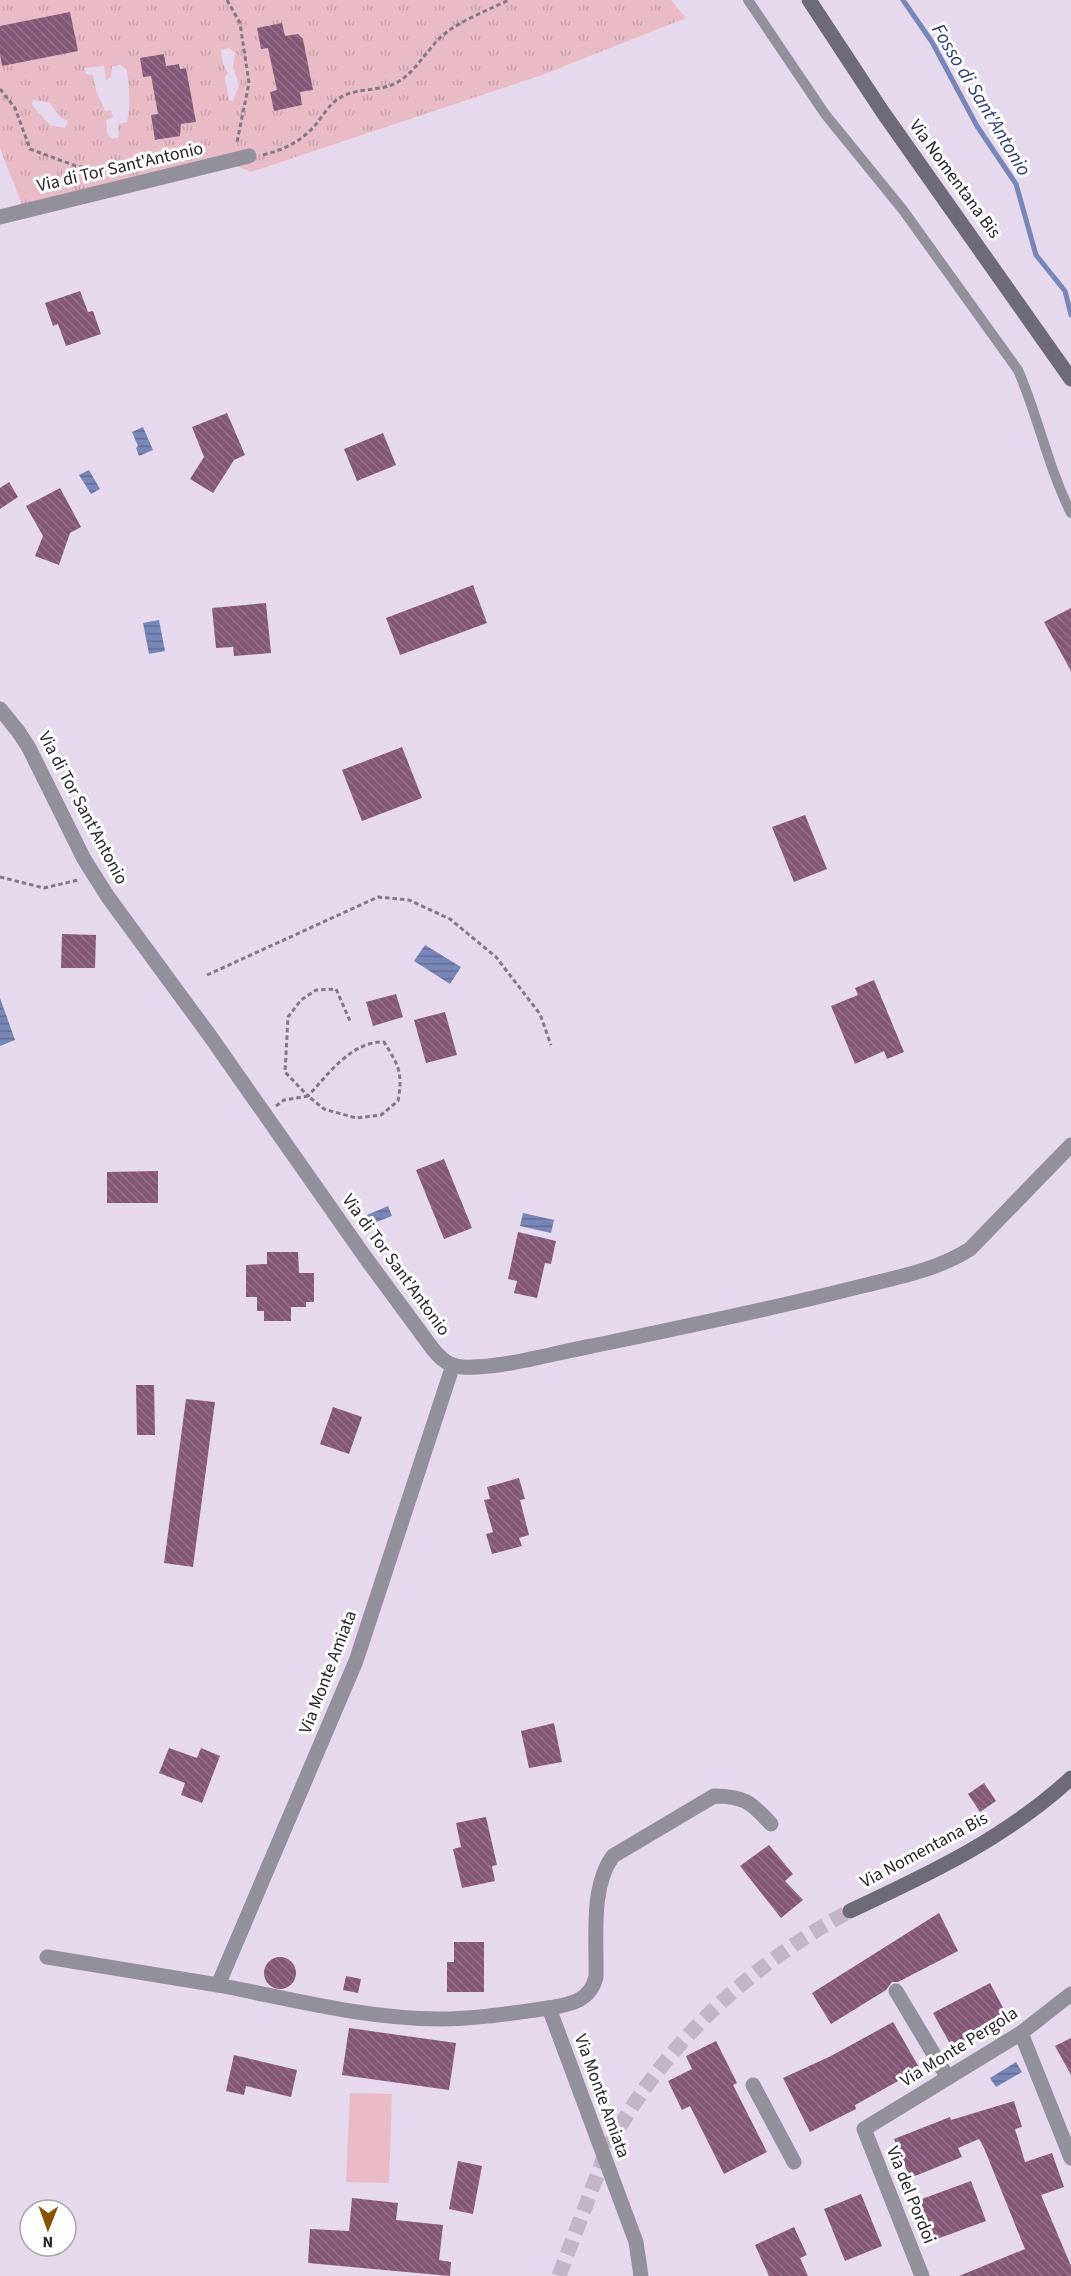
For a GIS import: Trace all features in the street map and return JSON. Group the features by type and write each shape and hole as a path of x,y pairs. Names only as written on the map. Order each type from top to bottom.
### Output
{"main road":[{"name":"Via Nomentana Bis","path":"809,0 882,111 1071,379"},
{"name":"Via Nomentana Bis","path":"850,1911 973,1850 1044,1802 1071,1778"}],"street":[{"name":"Via di Tor Sant'Antonio","path":"0,217 255,156"},
{"name":"Via di Tor Sant'Antonio","path":"0,709 29,748 69,831 95,878 432,1348 441,1358 453,1365"},
{"path":"453,1365 488,1366 659,1332 835,1293 929,1268 970,1249 1071,1145"},
{"name":"Via Monte Amiata","path":"218,1985 356,1661 453,1365"},
{"path":"47,1957 218,1985 348,2010 418,2018 466,2018 549,2008 577,2002 586,1997 592,1988 596,1977 599,1886 603,1871 613,1856 714,1796 731,1796 752,1804 771,1824"},
{"path":"896,1991 948,2078"},
{"name":"Via Monte Pergola","path":"864,2129 1022,2033 1071,1994"},
{"name":"Via Monte Amiata","path":"549,2008 636,2242 641,2276"},
{"path":"1022,2033 1071,2158"},
{"path":"753,2085 794,2162"},
{"name":"Via del Pordoi","path":"864,2129 922,2276"}],"lane":[{"path":"748,0 825,114 903,210 1018,370 1030,398 1062,495 1071,513"}],"path":[{"path":"227,0 240,23 249,83 241,131 234,149"},
{"path":"255,156 281,151 298,142 338,99 353,92 394,84 416,66 442,36 463,22 509,0"},
{"path":"0,89 15,108 30,149 76,166 118,172"},
{"path":"0,877 44,888 80,879"},
{"path":"207,975 378,897 410,900 450,919 496,957 540,1014 551,1045"},
{"path":"265,1114 284,1100 308,1096 338,1063 355,1051 379,1042 384,1042 394,1058 402,1079 398,1101 381,1115 356,1118 324,1109 308,1096 285,1071 288,1017 301,1000 316,990 336,988 350,1021"}],"green space":[{"path":"0,0 671,0 686,18 542,75 251,172 228,162 22,205 0,148","holes":["229,48 235,53 233,67 239,85 233,101 229,100 225,77 228,73 223,64 221,50","164,54 166,66 179,64 180,69 186,68 196,122 181,124 180,136 156,140 151,116 158,114 151,76","120,65 127,70 129,90 127,122 118,124 119,137 112,139 107,133 106,120 113,117 111,110 105,111 96,90 93,75 86,74 85,68 104,66 106,81 111,77 112,66","33,100 50,103 61,118 68,121 65,128 50,125 32,105","151,160 151,168 134,169 133,161"]},
{"path":"350,2093 392,2094 389,2183 346,2182"}],"water":[{"path":"143,427 153,450 139,456 136,448 138,446 132,432"},
{"path":"89,470 100,489 91,494 79,475"},
{"path":"159,620 165,651 149,654 143,623"},
{"path":"425,945 461,967 450,984 414,961"},
{"path":"0,998 15,1040 0,1046"},
{"path":"388,1206 392,1216 371,1224 367,1215"},
{"path":"523,1213 554,1220 551,1233 520,1226"},
{"path":"1016,2062 1022,2072 996,2087 990,2078"}],"building":[{"path":"70,12 78,51 2,66 0,26"},
{"path":"282,23 285,36 298,34 303,39 313,90 300,92 302,105 274,111 270,92 277,90 268,48 261,49 257,28"},
{"path":"164,54 166,66 179,64 180,69 186,68 196,122 181,124 180,136 155,140 151,115 158,114 151,76 143,77 140,58"},
{"path":"80,291 88,312 93,311 101,334 66,346 58,324 53,326 45,303"},
{"path":"227,413 245,455 234,460 213,493 190,479 204,457 192,427"},
{"path":"383,433 396,465 357,481 344,449"},
{"path":"9,482 18,497 0,509 0,488"},
{"path":"60,488 81,527 70,533 59,565 35,556 43,536 26,506"},
{"path":"473,585 487,623 400,655 386,618"},
{"path":"266,603 271,653 234,656 233,647 216,648 212,608"},
{"path":"1071,608 1071,671 1044,622"},
{"path":"402,747 422,798 362,821 342,770"},
{"path":"805,815 827,869 794,882 772,827"},
{"path":"62,934 96,935 95,968 61,968"},
{"path":"874,980 904,1052 887,1059 884,1051 855,1064 831,1006 858,995 855,988"},
{"path":"396,994 403,1017 373,1026 366,1002"},
{"path":"445,1012 457,1055 426,1063 414,1020"},
{"path":"444,1159 472,1228 444,1239 416,1170"},
{"path":"158,1171 158,1203 107,1203 107,1172"},
{"path":"518,1232 556,1241 551,1264 545,1263 537,1298 514,1293 517,1281 508,1279"},
{"path":"267,1252 298,1252 299,1273 314,1273 314,1302 306,1302 306,1307 291,1307 291,1321 264,1321 264,1311 257,1311 257,1297 246,1297 246,1265 267,1264"},
{"path":"136,1385 154,1385 155,1435 137,1435"},
{"path":"186,1399 215,1402 193,1567 164,1563"},
{"path":"333,1407 362,1417 349,1454 320,1444"},
{"path":"519,1478 525,1499 520,1500 529,1535 519,1538 522,1546 492,1554 486,1534 493,1532 484,1500 490,1499 487,1487"},
{"path":"554,1723 562,1762 529,1768 521,1731"},
{"path":"169,1748 197,1758 201,1748 220,1756 202,1803 181,1795 185,1783 159,1773"},
{"path":"984,1783 996,1801 980,1812 968,1794"},
{"path":"486,1817 497,1865 492,1866 495,1881 462,1888 453,1849 461,1847 456,1823"},
{"path":"769,1845 793,1874 785,1881 803,1900 781,1918 740,1866"},
{"path":"939,1913 958,1951 898,1982 892,1982 886,1990 831,2024 812,1993"},
{"path":"454,1942 484,1942 484,1992 447,1992 447,1962 454,1962"},
{"path":"280,1957 291,1962 296,1973 291,1984 280,1989 269,1984 264,1973 269,1962"},
{"path":"346,1976 361,1979 358,1993 343,1990"},
{"path":"990,1983 1010,2021 954,2051 933,2013"},
{"path":"893,2022 920,2069 855,2105 856,2109 810,2132 783,2078 831,2056"},
{"path":"349,2028 456,2043 449,2090 342,2075"},
{"path":"1071,2038 1071,2075 1055,2046"},
{"path":"716,2041 737,2083 733,2085 767,2152 724,2174 690,2106 682,2110 668,2081 692,2069 686,2056"},
{"path":"234,2055 297,2070 291,2097 246,2086 244,2095 226,2091"},
{"path":"1014,2101 1022,2127 1015,2129 1025,2162 1052,2153 1064,2187 1041,2195 1071,2266 1071,2276 959,2276 1025,2249 984,2148 979,2139 958,2148 962,2157 910,2178 894,2139 950,2117 951,2120"},
{"path":"458,2161 482,2166 473,2214 449,2209"},
{"path":"971,2181 986,2221 934,2240 919,2200"},
{"path":"861,2194 882,2246 845,2261 824,2209"},
{"path":"352,2198 398,2203 396,2220 443,2225 439,2260 451,2262 450,2276 308,2263 310,2229 349,2231"},
{"path":"794,2227 807,2255 800,2258 808,2276 769,2276 755,2245"}],"waterway":[{"name":"Fosso di Sant'Antonio","path":"903,0 932,42 977,126 1016,184 1036,255 1065,291 1071,315"}],"tunnel":[{"path":"559,2276 608,2149 632,2107 656,2073 713,2010 745,1982 813,1932 850,1911"}]}
